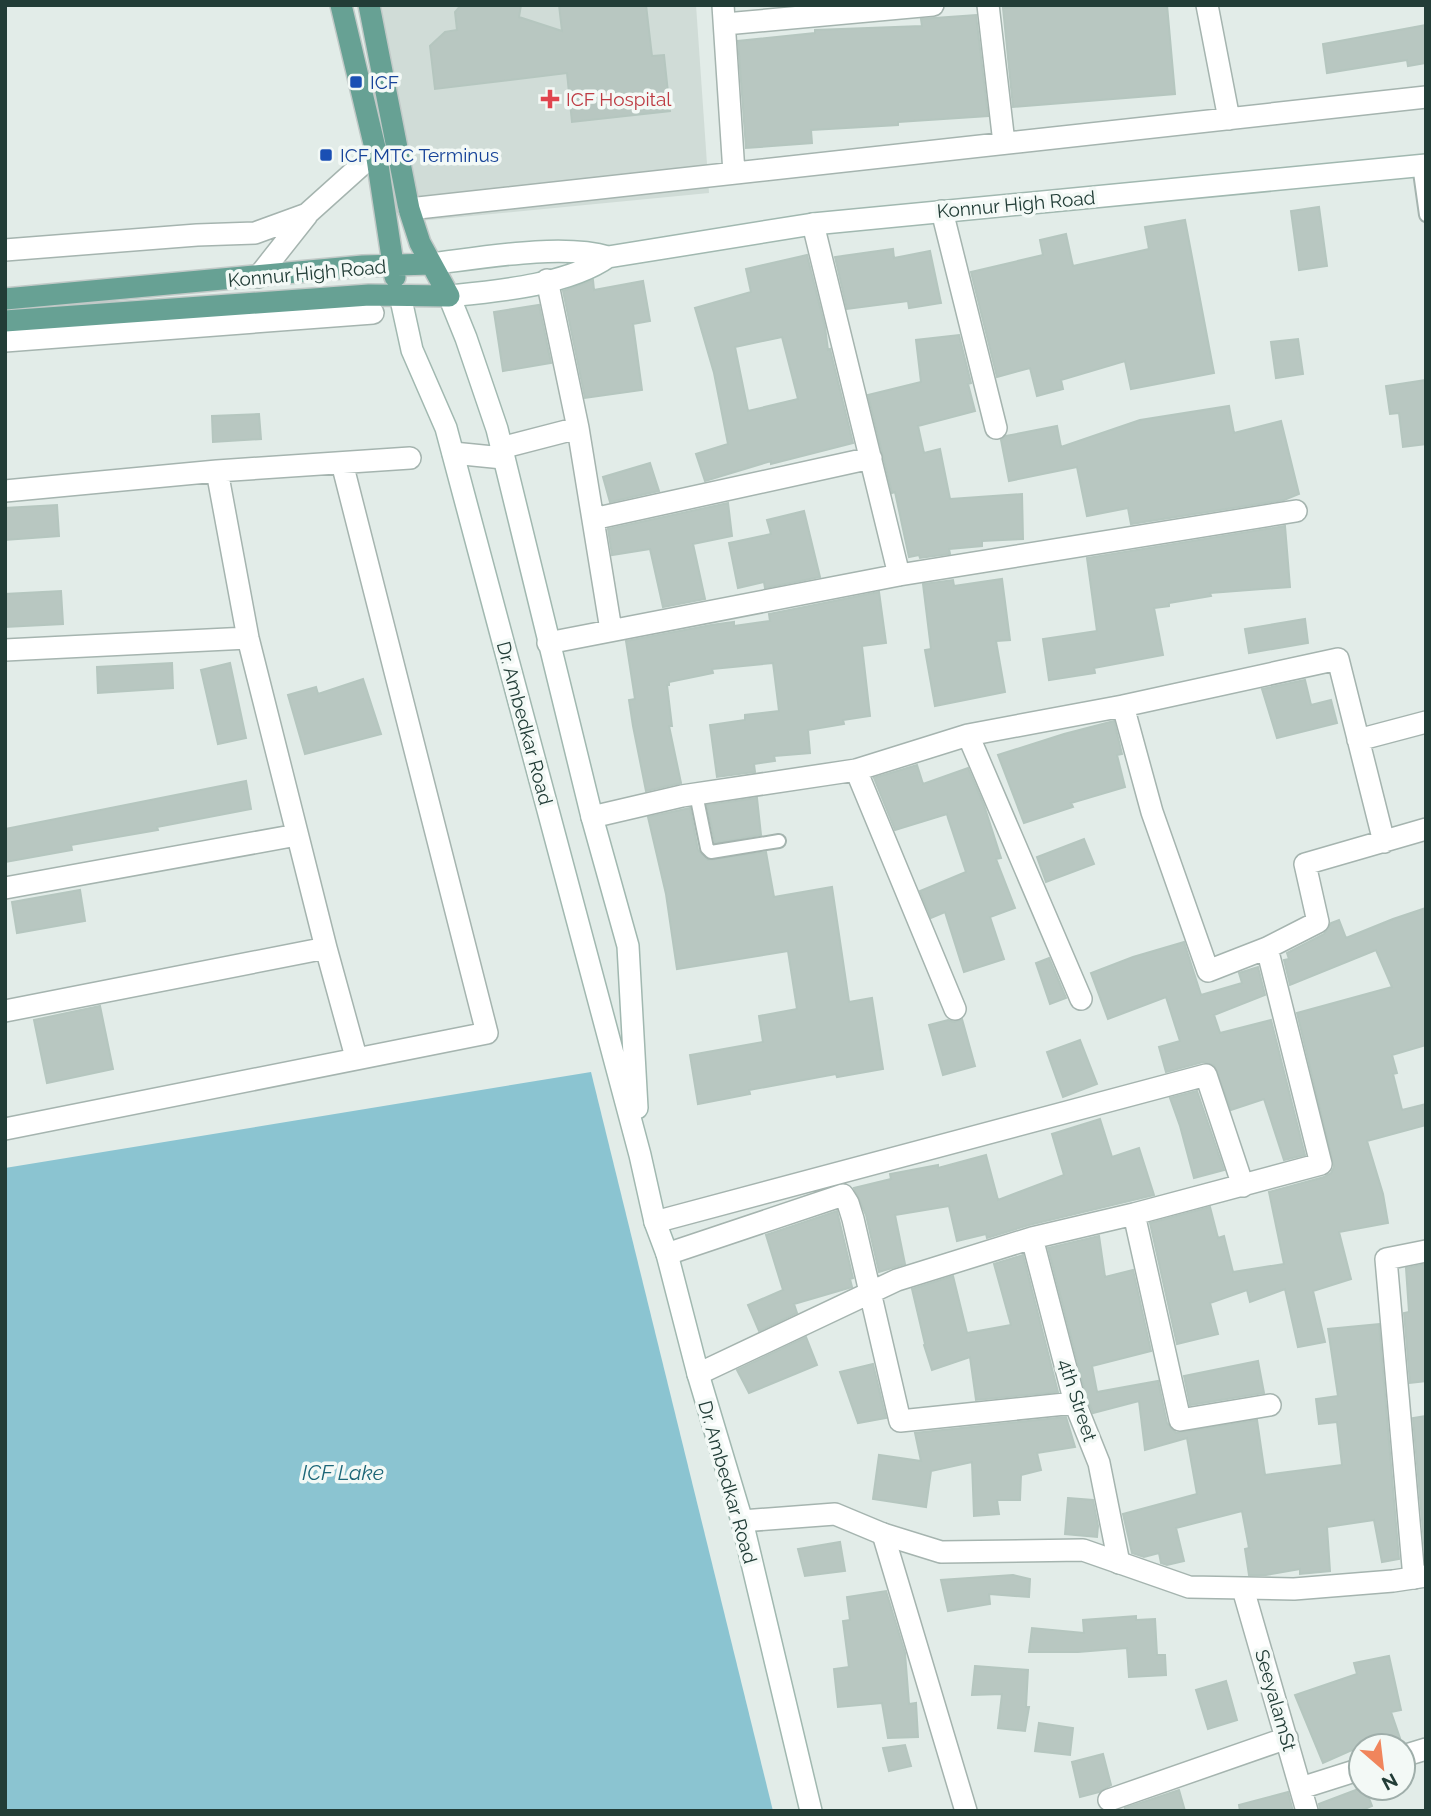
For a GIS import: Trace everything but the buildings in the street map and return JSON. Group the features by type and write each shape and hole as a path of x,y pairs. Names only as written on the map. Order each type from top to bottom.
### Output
{"main road":[{"path":"341,5 376,152 391,265 400,295"},
{"path":"5,321 369,295 449,296 420,243 409,209 369,5"},
{"name":"Konnur High Road","path":"5,299 391,265 432,264"}],"street":[{"path":"734,173 724,14 933,5"},
{"path":"988,5 1004,144"},
{"path":"1207,5 1229,119"},
{"path":"409,209 1426,97"},
{"path":"258,277 307,214 376,152"},
{"name":"Konnur High Road","path":"449,296 507,290 591,269 608,257 813,224 1422,165"},
{"path":"942,211 996,428"},
{"path":"5,250 255,233 307,214"},
{"path":"813,224 899,575"},
{"name":"Konnur High Road","path":"432,264 506,255 589,251 608,257"},
{"path":"547,280 578,428 611,630"},
{"name":"Dr. Ambedkar Road","path":"400,295 412,350 446,428 453,453 640,1155 655,1222 667,1254 698,1374 742,1521 811,1811"},
{"name":"Dr. Ambedkar Road","path":"449,296 497,429 592,817 628,946 640,1155"},
{"path":"5,341 373,313"},
{"path":"453,453 502,453 578,428"},
{"path":"5,491 217,471 410,458"},
{"path":"593,519 871,458"},
{"path":"5,1129 487,1033 342,463"},
{"path":"217,471 248,638 356,1058"},
{"path":"548,643 899,575 1296,511"},
{"path":"5,650 248,638"},
{"path":"592,817 696,794 856,770 968,735 1123,706 1338,659 1384,842"},
{"path":"1123,706 1152,812 1208,971 1267,948 1318,922 1305,864 1426,830"},
{"path":"1358,740 1426,722"},
{"path":"968,735 1081,999"},
{"path":"856,770 955,1009"},
{"path":"5,888 297,835"},
{"path":"5,1011 326,948"},
{"path":"698,1374 897,1280 1032,1238 1321,1164 1267,948"},
{"path":"655,1222 1206,1075 1243,1186"},
{"path":"667,1254 843,1195 848,1203 871,1294 900,1421 1075,1403"},
{"path":"1134,1214 1180,1420 1270,1405"},
{"name":"4th Street","path":"1032,1238 1075,1403 1099,1463 1119,1563"},
{"path":"742,1521 835,1514 883,1534 942,1552 1083,1550 1189,1587 1294,1588 1420,1577 1386,1259 1426,1251"},
{"path":"883,1534 966,1811"},
{"name":"SeeyalamSt","path":"1243,1589 1307,1811"},
{"path":"1110,1800 1287,1738"},
{"path":"1301,1788 1347,1773"}],"lane":[{"path":"1422,165 1426,215"},
{"path":"696,794 706,848 711,852 779,841"}],"shaded area":[{"name":"ICF Hospital","path":"380,5 696,5 709,193 419,221"}],"water":[{"name":"ICF Lake","path":"591,1072 773,1811 5,1811 5,1168"}],"place":[{"name":"ICF","path":"356,82"},
{"name":"ICF Hospital","path":"550,99"},
{"name":"ICF MTC Terminus","path":"326,155"}]}
